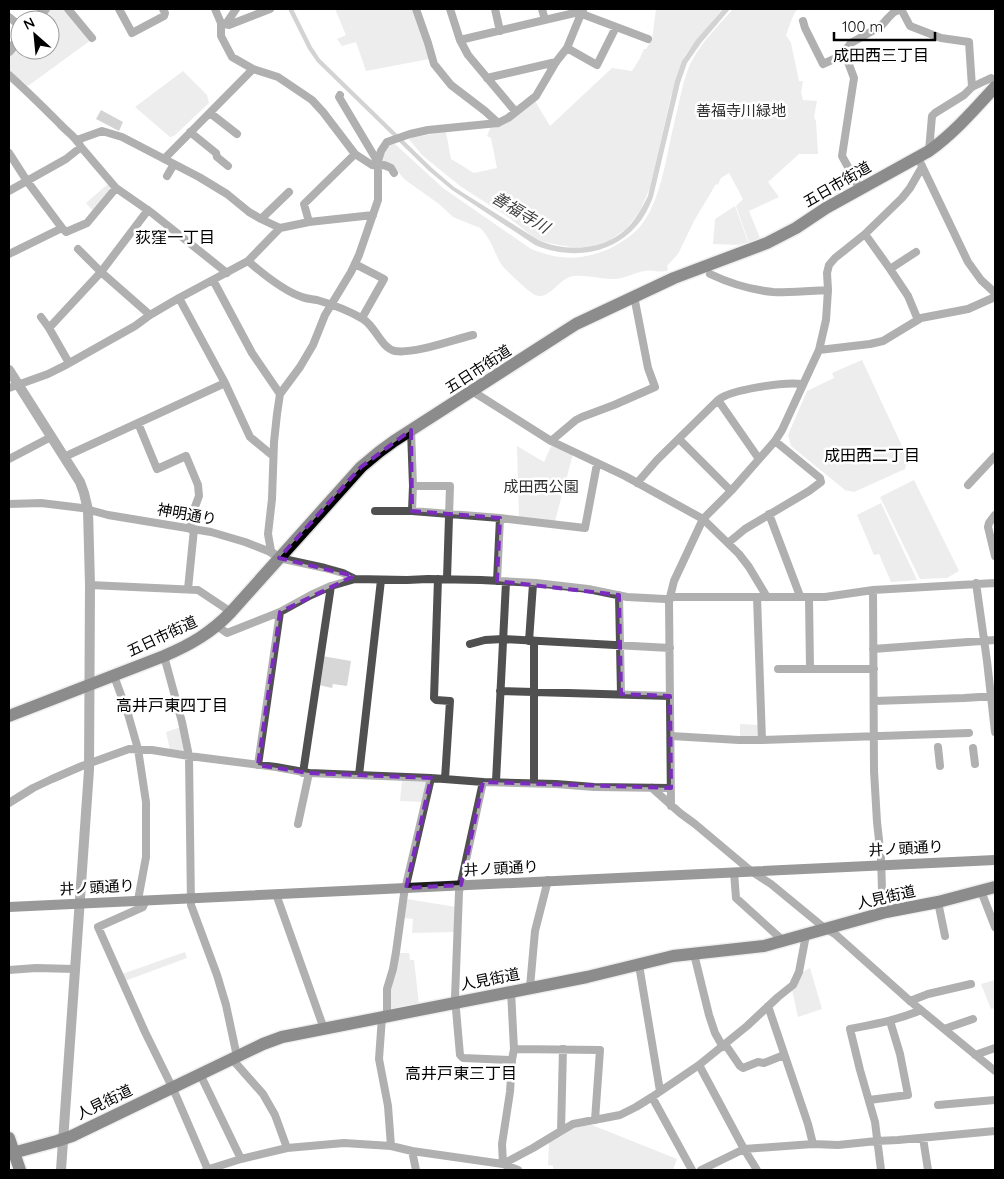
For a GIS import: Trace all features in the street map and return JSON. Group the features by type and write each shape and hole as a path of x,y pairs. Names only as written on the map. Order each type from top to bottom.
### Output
{"main road":[{"name":"五日市街道","path":"9,716 164,656 198,640 217,626 231,612 361,467 379,452 576,324 674,278 767,243 796,228 860,189 920,162 929,151 964,121 995,87"},
{"name":"井ノ頭通り","path":"9,906 995,860"},
{"name":"人見街道","path":"11,1153 72,1136 274,1040 587,976 673,956 764,946 886,912 938,902 995,887"},
{"path":"9,1138 11,1153 20,1170"}],"street":[{"path":"68,9 92,38"},
{"path":"119,9 132,32 164,16 163,9"},
{"path":"214,9 224,25"},
{"path":"236,9 224,25 221,36 232,57 253,70 278,77 312,100 324,112 355,154 372,165 384,165 394,173"},
{"path":"224,25 229,25 270,9"},
{"path":"416,9 434,64 451,86 498,123"},
{"path":"450,9 460,40 468,55 516,111"},
{"path":"495,9 500,31"},
{"path":"542,9 545,20"},
{"path":"803,21 823,64 844,54 854,41 881,26 894,12 901,9 910,26 941,38 969,42 972,87"},
{"path":"460,40 582,11 648,39"},
{"path":"279,558 271,551 268,534 272,499 273,456 280,394 300,367 313,345 325,315 359,255 378,200 381,151 387,142 428,130 498,123 508,118 536,96 556,62 567,48 582,11"},
{"path":"567,48 597,65 616,26"},
{"path":"844,54 854,78 842,156 860,189"},
{"path":"487,78 556,62"},
{"path":"164,159 253,70"},
{"path":"9,75 27,90 79,143 116,188 148,210 227,273"},
{"path":"929,151 932,116 964,95 972,87 991,78 995,82"},
{"path":"340,95 339,97 379,164"},
{"path":"210,113 236,134"},
{"path":"9,191 66,159 79,143 102,130 122,137 174,164 227,194 249,212 280,228"},
{"path":"190,132 216,153 217,157 228,166"},
{"path":"9,153 27,181 66,232 87,223 116,188"},
{"path":"309,222 304,204 355,154"},
{"path":"672,806 669,598 674,581 703,519 775,442 782,430 819,350 826,320 827,273 829,265 865,234 902,198 910,188 920,162"},
{"path":"920,162 968,262 981,280 995,293"},
{"path":"166,176 174,164"},
{"path":"261,219 289,192"},
{"path":"49,328 101,272 148,210"},
{"path":"13,386 48,374 69,363 136,326 178,298 248,261 280,228 309,222 373,215"},
{"path":"9,254 62,228"},
{"path":"865,234 908,296 918,320"},
{"path":"78,249 150,315"},
{"path":"890,269 916,252"},
{"path":"248,261 264,276 301,297 331,304 362,318 372,326 384,344 392,351 416,350 473,335"},
{"path":"354,264 384,278 362,318"},
{"path":"710,274 724,280 771,292 828,290"},
{"path":"213,280 252,353 280,394"},
{"path":"551,441 582,417 655,387 648,368 634,296"},
{"path":"819,350 884,341 921,318 968,309 995,297"},
{"path":"178,298 225,383 250,437 273,456"},
{"path":"40,317 49,328 69,363"},
{"path":"9,370 13,386 51,437 80,482 88,510 90,585 89,763 61,1170"},
{"path":"64,456 225,383"},
{"path":"637,483 657,460 724,396 760,387 792,383 802,384"},
{"path":"472,391 551,441 617,472 703,519 739,554 767,597"},
{"path":"718,400 759,459"},
{"path":"138,423 157,469 186,456 198,485 199,496 193,512 188,589"},
{"path":"411,430 412,511"},
{"path":"9,459 51,437"},
{"path":"679,439 731,491"},
{"path":"728,543 745,529 821,482 820,478 775,442"},
{"path":"968,485 995,456"},
{"path":"375,512 412,511 500,518 585,528 597,464"},
{"path":"413,486 450,486 447,579"},
{"name":"神明通り","path":"9,504 41,503 224,535 268,551 279,558 325,568 343,573 355,579"},
{"path":"769,514 800,596"},
{"path":"995,515 989,522 988,527 995,556"},
{"path":"496,782 503,639 500,518"},
{"path":"217,626 226,634 280,612 330,586 355,579 502,581 588,589 619,595 669,598 833,596 873,590 995,582"},
{"path":"438,579 434,698 436,700 450,700 446,779"},
{"path":"359,775 381,580"},
{"path":"976,583 993,696 995,732"},
{"path":"533,584 531,641 534,783"},
{"path":"90,585 198,590 231,612"},
{"path":"298,824 330,586"},
{"path":"873,590 874,771 882,890 886,912"},
{"path":"619,595 621,694"},
{"path":"757,597 762,740"},
{"path":"809,597 810,668"},
{"path":"258,765 280,612"},
{"path":"470,644 485,640 503,639 670,648"},
{"path":"873,649 995,640"},
{"path":"164,656 189,756 191,905 220,984 236,1052 235,1057 263,1094 275,1115 287,1148"},
{"path":"778,668 874,669"},
{"path":"114,676 138,749 146,802 146,857 143,907 98,927 172,1087 207,1170 241,1159 287,1148 344,1143 391,1146 412,1151 503,1164 518,1170"},
{"path":"500,691 670,696"},
{"path":"874,701 993,696"},
{"path":"671,736 762,740 969,733"},
{"path":"938,746 940,766"},
{"path":"973,748 975,764"},
{"path":"9,803 33,788 89,763 129,749 284,768 306,773 594,787 671,788"},
{"path":"391,1146 388,1106 379,1059 387,989 393,969 406,888 431,778"},
{"path":"482,782 460,892 455,1002 460,1055 463,1058 512,1060"},
{"path":"652,788 751,871 771,884 835,934 910,1001 995,1071"},
{"path":"734,872 736,898 779,937"},
{"path":"530,987 535,931 548,880"},
{"path":"981,891 995,927"},
{"path":"276,894 324,1029"},
{"path":"938,902 945,936"},
{"path":"503,1164 573,1124 620,1115 636,1107 699,1065 793,985 799,972 806,935"},
{"path":"694,954 715,1033 740,1066 744,1068 784,1055"},
{"path":"639,964 660,1092"},
{"path":"9,970 36,968 75,969"},
{"path":"910,1001 928,994 971,984"},
{"path":"503,1164 502,1144 514,1049 511,991"},
{"path":"768,1006 814,1144"},
{"path":"880,1170 875,1122 850,1029 906,1017 921,1010"},
{"path":"944,1029 972,1019"},
{"path":"869,1100 908,1095 900,1054 890,1021"},
{"path":"975,1055 995,1048"},
{"path":"514,1049 600,1050 596,1120"},
{"path":"561,1131 563,1049"},
{"path":"699,1065 757,1170"},
{"path":"200,1074 241,1159"},
{"path":"652,1097 692,1170"},
{"path":"938,1105 995,1100"},
{"path":"702,1170 744,1148 814,1144 838,1145 995,1132"},
{"path":"923,1138 928,1170"},
{"path":"412,1151 416,1170"}],"highlighted area":[{"path":"411,430 412,511 500,518 497,581 619,595 621,694 670,696 671,788 483,782 461,885 406,888 431,778 309,773 258,765 280,612 354,576 279,558 361,467"}],"green space":[{"path":"65,9 91,40 28,86 9,70 9,57 10,56 10,60 60,60 60,10 48,10"},
{"path":"335,9 415,9 429,59 366,71 356,42 342,46 337,39 346,35"},
{"name":"善福寺川緑地","path":"656,9 722,9 685,55 671,96 650,188 640,211 626,229 610,240 594,246 577,248 537,240 508,217 460,186 422,155 408,138 446,132 451,159 474,173 497,168 491,138 487,136 491,126 535,101 550,126 612,68 632,71 644,49 652,40"},
{"name":"善福寺川緑地","path":"733,9 797,9 786,35 791,43 799,81 803,81 801,92 803,100 817,101 814,117 816,121 818,154 799,154 768,182 779,197 749,211 760,238 749,243 736,206 743,199 729,173 721,178 718,185 716,184 694,221 678,254 667,266 668,270 662,272 645,271 616,279 574,276 563,281 545,295 535,295 503,266 490,241 480,228 453,217 439,204 404,179 392,164 382,161 385,150 390,144 395,144 443,188 531,249 548,255 572,258 608,249 624,241 637,230 650,211 660,186 688,68 711,33"},
{"path":"183,71 207,95 209,103 174,136 170,137 135,107"},
{"path":"109,183 115,187 94,212 86,203"},
{"path":"735,206 748,242 738,245 713,244 715,219"},
{"path":"862,360 908,459 905,469 854,492 845,490 791,446 788,435 807,391 834,378 832,373"},
{"name":"成田西公園","path":"552,444 573,454 555,521 519,518 517,446 544,462"},
{"path":"914,480 959,571 947,578 920,579 880,497"},
{"path":"881,503 917,580 891,582 879,554 874,555 857,515"},
{"path":"322,656 351,661 347,686 333,684 332,688 319,685"},
{"path":"740,724 758,725 758,738 740,736"},
{"path":"181,727 185,752 170,750 166,732"},
{"path":"402,781 427,782 424,802 400,801"},
{"path":"407,899 456,907 454,932 412,933 413,919 404,918"},
{"path":"185,952 187,958 125,981 122,974"},
{"path":"399,953 409,953 410,960 414,960 419,1004 390,1009 390,990"},
{"path":"810,968 822,1009 798,1017 792,990 801,973"},
{"path":"995,980 995,1008 991,1009 981,984"},
{"path":"592,1125 677,1159 673,1170 553,1170 553,1166 548,1165 549,1142 569,1130"}],"shaded area":[{"path":"288,9 293,9 320,59 454,187 538,240 563,247 577,248 602,243 614,238 625,230 638,214 648,196 675,81 682,61 696,40 723,9 730,9 701,43 687,63 680,83 653,197 643,218 628,234 616,242 590,252 576,253 548,250 535,245 452,190 429,171 317,62 308,49"},
{"path":"101,110 123,122 119,131 96,119"}],"district":[{"name":"成田西三丁目","path":"881,55"},
{"name":"荻窪一丁目","path":"175,237"},
{"name":"成田西二丁目","path":"872,455"},
{"name":"高井戸東四丁目","path":"172,705"},
{"name":"高井戸東三丁目","path":"461,1073"}],"water label":[{"name":"善福寺川","path":"521,212"}]}
